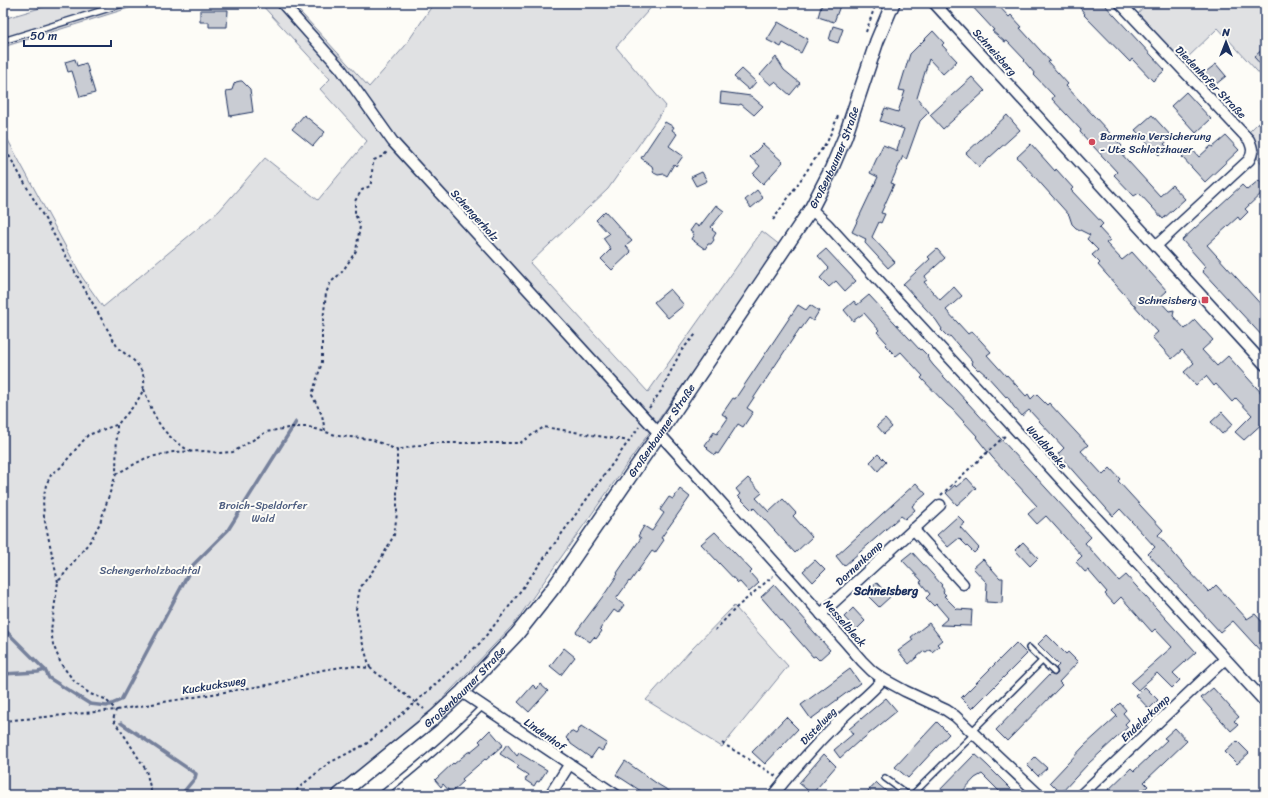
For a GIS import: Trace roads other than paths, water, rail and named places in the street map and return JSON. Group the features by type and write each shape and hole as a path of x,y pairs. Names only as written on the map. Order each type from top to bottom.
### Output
{"street":[{"name":"Schengerholz","path":"282,3 341,69 393,142 660,434"},
{"name":"Großenbaumer Straße","path":"339,795 435,717 462,692 517,634 554,587 660,434 811,209 846,137 877,41 893,3"},
{"name":"Schneisberg","path":"934,3 1265,365"},
{"name":"Diedenhofer Straße","path":"1120,3 1249,140 1252,150 1252,155 1249,160 1157,246"},
{"name":"Waldbleeke","path":"811,209 827,224 1265,702"},
{"name":"Nesselbleck","path":"660,434 862,662 872,671 884,678 955,716 1039,795"},
{"name":"Dornenkamp","path":"821,614 940,506"},
{"path":"913,530 963,584"},
{"name":"Endelerkamp","path":"1081,795 1225,659"},
{"name":"Distelweg","path":"773,795 820,740 849,711 874,691 884,678"},
{"name":"Lindenhof","path":"462,692 616,795"},
{"path":"550,795 569,765"}],"lane":[{"path":"3,41 126,3"},
{"path":"1029,648 1054,672"},
{"path":"912,795 1042,660"},
{"path":"381,795 449,740 483,706"},
{"path":"885,778 908,795"}],"waterway":[{"path":"3,628 45,670 49,678 90,704 107,706 121,700 193,565 228,530 296,422"},
{"path":"3,674 38,672 45,670"},
{"path":"121,723 196,774 195,778 181,795"}],"place":[{"name":"Barmenia Versicherung - Ute Schlotzhauer","path":"1092,142"},
{"name":"Schneisberg","path":"1205,300"}],"district":[{"name":"Schneisberg","path":"886,591"}],"park label":[{"name":"Broich-Speldorfer Wald","path":"263,511"},
{"name":"Schengerholzbachtal","path":"150,570"}]}
